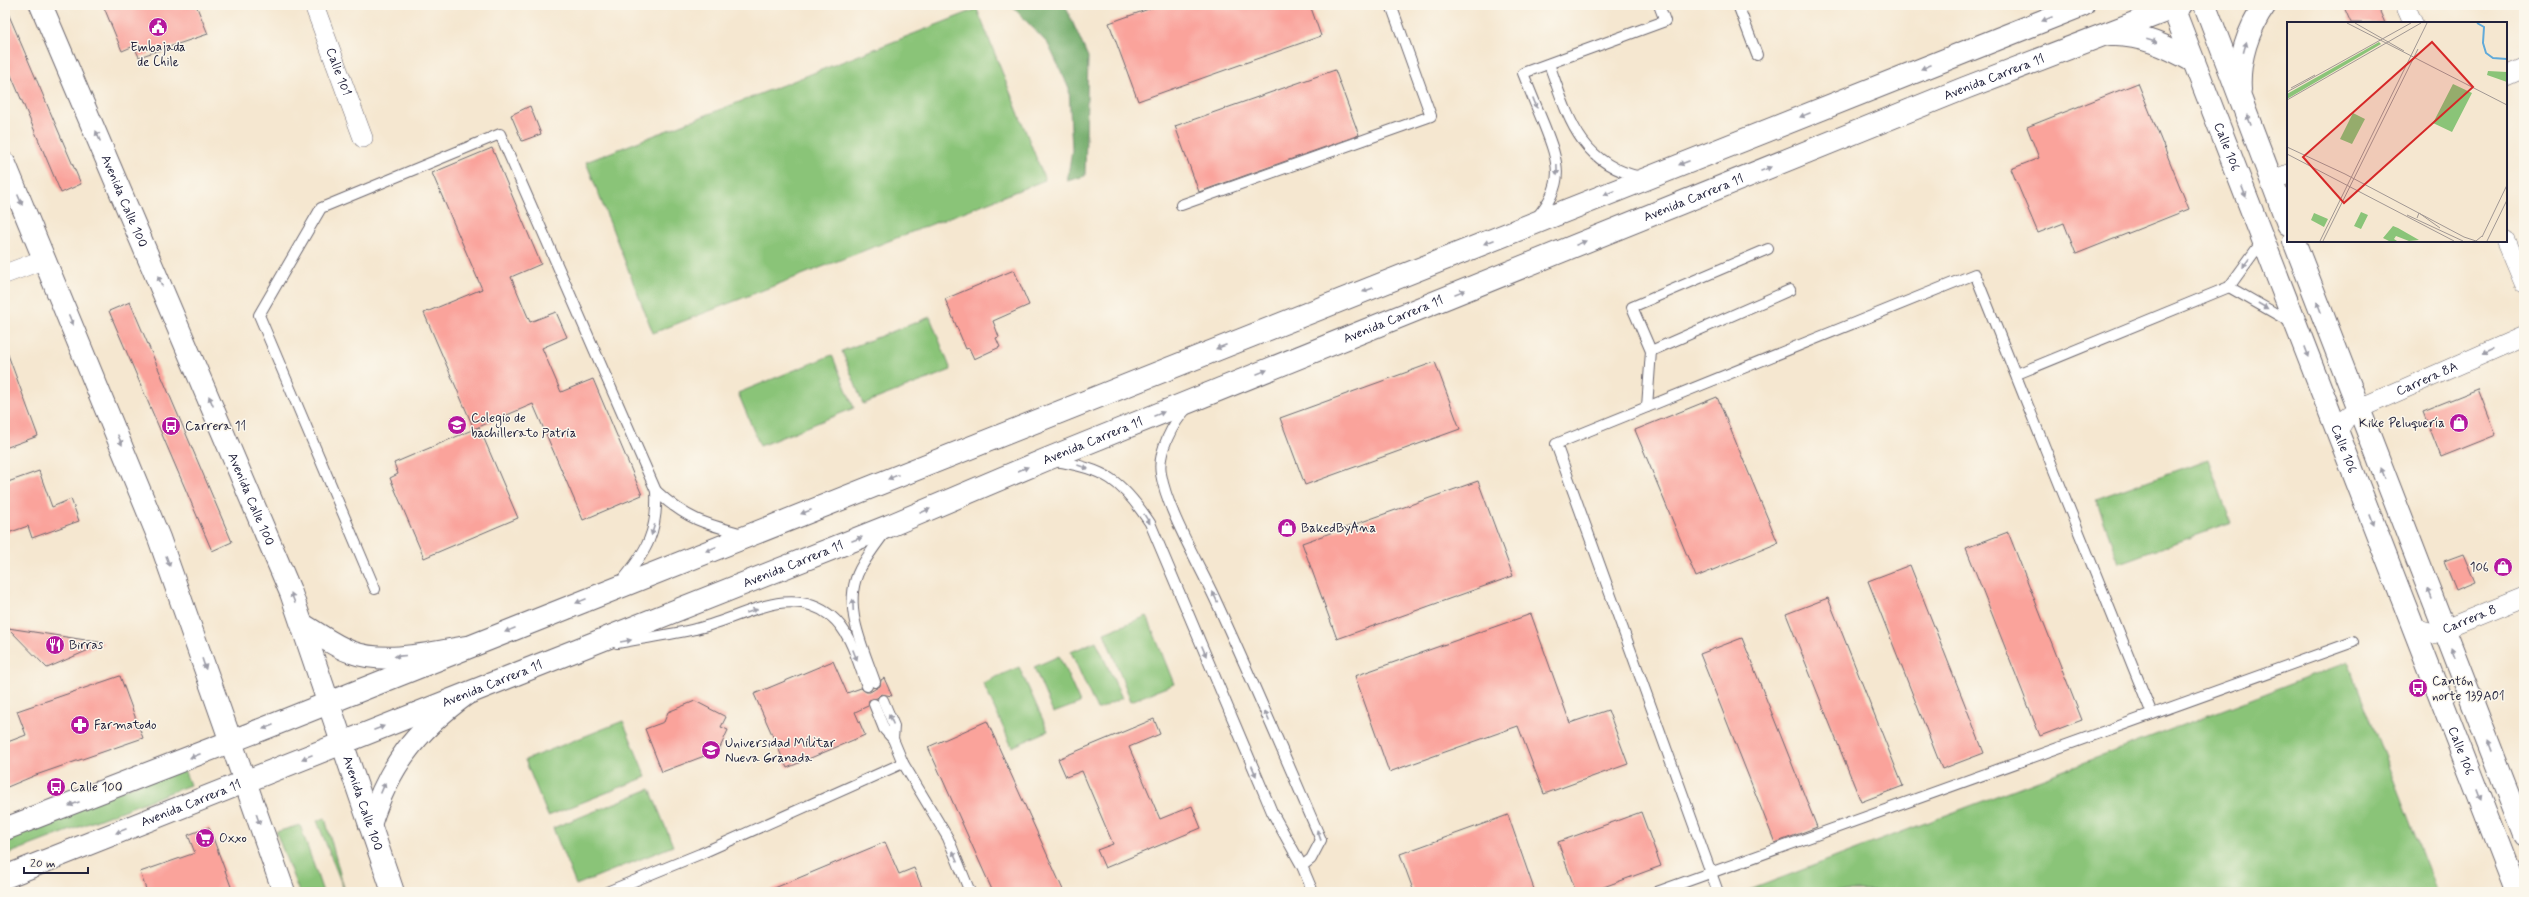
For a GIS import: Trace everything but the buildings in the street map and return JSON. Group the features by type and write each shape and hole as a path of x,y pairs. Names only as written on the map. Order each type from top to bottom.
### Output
{"main road":[{"name":"Avenida Calle 100","path":"41,5 170,304 303,625 393,892"},
{"path":"5,829 232,742 616,587 1528,227 1645,178 2083,5"},
{"path":"2205,5 2240,99 2280,177 2287,218"},
{"path":"2240,99 2243,54 2251,29 2265,5"},
{"name":"Avenida Carrera 11","path":"5,877 889,526 1195,399 1958,91 2100,37 2176,6"},
{"name":"Calle 106","path":"2176,6 2193,61 2516,892"},
{"path":"2100,37 2113,35 2141,38 2171,49 2193,61"},
{"path":"5,164 159,538 284,892"},
{"path":"2294,242 2524,835"},
{"path":"303,625 351,652 371,656 429,653 466,647"},
{"path":"370,824 385,783 396,763 420,732 439,714 465,695"}],"street":[{"name":"Calle 101","path":"314,5 363,138"},
{"path":"2405,5 2413,22"},
{"path":"2507,76 2524,68"},
{"path":"2507,242 2524,283"},
{"path":"5,274 45,259"},
{"name":"Carrera 8A","path":"2337,432 2346,418 2358,409 2524,336"},
{"name":"Carrera 8","path":"2414,629 2423,633 2433,634 2524,597"}],"lane":[{"path":"1181,205 1431,116 1391,5"},
{"path":"1528,227 1542,211 1553,193 1558,173 1555,152 1523,74 1665,21 1660,5"},
{"path":"1738,5 1757,54"},
{"path":"1549,64 1570,123 1582,142 1598,158 1612,168 1645,178"},
{"path":"375,589 259,315 321,208 500,134 656,492 657,514 650,539 635,566 616,587"},
{"path":"2017,374 2230,287 2263,240"},
{"path":"1647,407 1651,350 1632,307 1768,249"},
{"path":"1718,892 1556,444 1976,274 2152,714"},
{"path":"2230,287 2296,326"},
{"path":"1651,350 1790,290"},
{"path":"1195,399 1178,418 1170,434 1163,452 1160,473 1168,498 1226,622 1321,840 1311,860 1302,866"},
{"path":"1045,460 1076,464 1108,476 1124,487 1150,523 1272,812 1302,866 1313,892"},
{"path":"656,492 669,504 694,520 747,535"},
{"path":"574,650 696,629 773,604 792,601 813,606 831,616 841,626 871,684 854,620 853,593 860,569 889,526"},
{"path":"1657,892 2353,642"},
{"path":"878,702 894,726 893,739 903,763 948,838 970,892"},
{"path":"607,892 700,854 903,763"}],"green space":[{"path":"1011,5 1065,5 1088,57 1085,176 1067,181 1072,150 1069,88 1048,44"},
{"path":"977,9 1045,180 653,333 586,162"},
{"path":"930,317 951,370 863,404 842,351"},
{"path":"832,355 854,408 760,446 738,393"},
{"path":"2208,459 2231,523 2119,563 2096,499"},
{"path":"1147,616 1174,684 1131,701 1104,633"},
{"path":"1096,641 1122,698 1097,710 1071,652"},
{"path":"1059,656 1080,703 1053,713 1034,667"},
{"path":"2348,662 2437,892 1747,891"},
{"path":"1019,667 1048,731 1012,747 983,683"},
{"path":"623,721 646,777 548,816 525,760"},
{"path":"183,767 190,785 5,855 5,835"},
{"path":"650,789 673,846 576,885 553,828"},
{"path":"325,818 345,892 317,821"},
{"path":"300,825 323,892 299,892 276,832"}],"place":[{"name":"Embajada de Chile","path":"158,27"},
{"name":"Kike Peluquería","path":"2459,423"},
{"name":"Colegio de bachillerato Patria","path":"457,425"},
{"name":"Carrera 11","path":"171,426"},
{"name":"BakedByAna","path":"1287,528"},
{"name":"106","path":"2503,567"},
{"name":"Birras","path":"55,645"},
{"name":"Cantón norte 139A01","path":"2418,688"},
{"name":"Farmatodo","path":"80,725"},
{"name":"Universidad Militar Nueva Granada","path":"711,750"},
{"name":"Calle 100","path":"56,787"},
{"name":"Oxxo","path":"205,838"}]}
